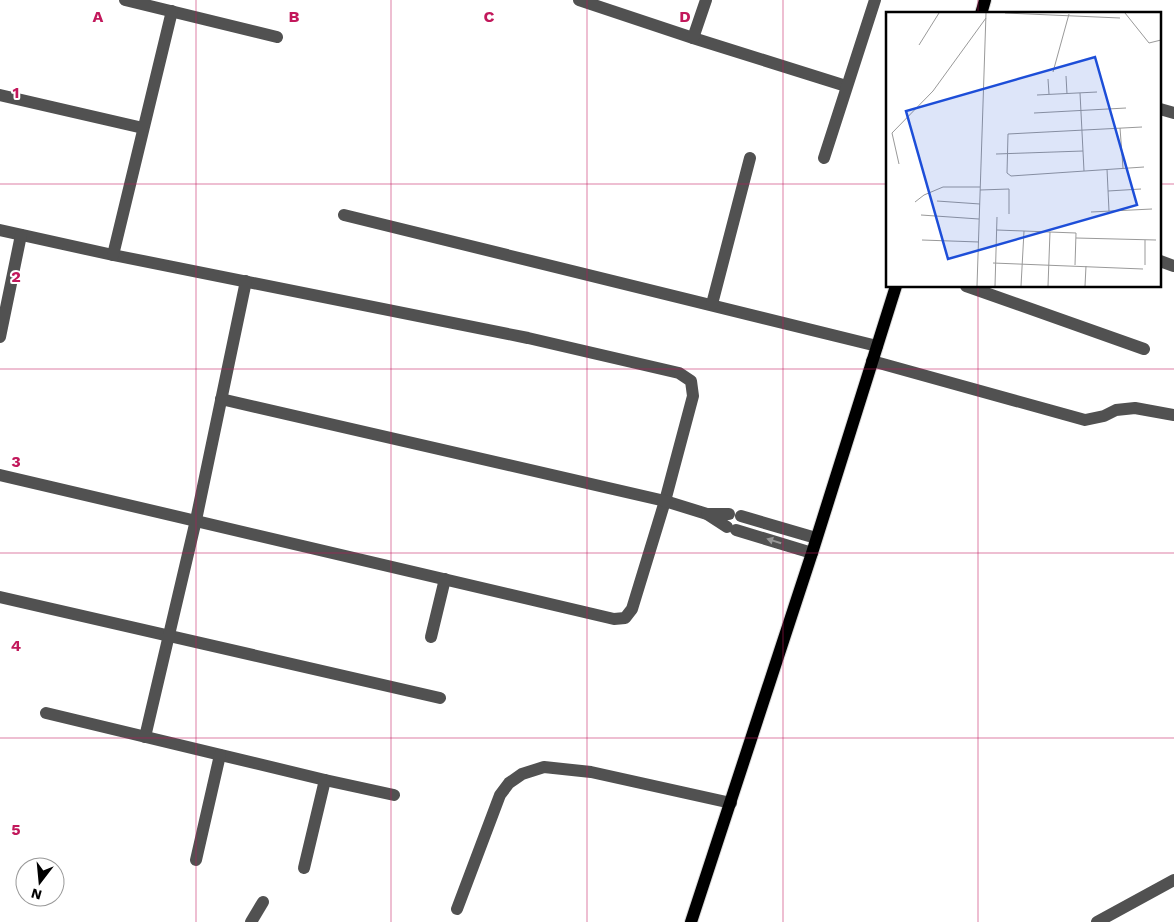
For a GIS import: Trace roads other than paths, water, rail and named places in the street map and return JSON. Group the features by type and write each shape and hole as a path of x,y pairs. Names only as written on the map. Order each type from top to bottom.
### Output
{"main road":[{"path":"692,922 812,553 895,288"}],"street":[{"path":"125,0 277,37"},
{"path":"579,0 846,86"},
{"path":"693,38 706,0"},
{"path":"824,158 875,0"},
{"path":"113,255 172,11"},
{"path":"0,94 143,128"},
{"path":"712,304 750,158"},
{"path":"344,215 877,346"},
{"path":"0,230 113,255 246,280 528,338 679,372 691,380 693,396 665,501 632,609 625,618 614,619 0,475"},
{"path":"0,337 21,235"},
{"path":"1162,262 1174,266"},
{"path":"145,737 196,520 246,280"},
{"path":"972,288 1144,349"},
{"path":"872,361 1085,420 1104,416 1116,410 1135,408 1174,415"},
{"path":"221,398 665,501 707,514 732,528 812,553"},
{"path":"707,514 735,515 816,538"},
{"path":"431,637 446,579"},
{"path":"0,597 440,698"},
{"path":"46,713 394,795"},
{"path":"196,860 220,755"},
{"path":"457,909 500,795 509,783 522,774 544,767 591,772 730,803"},
{"path":"304,868 325,780"},
{"path":"1097,922 1174,880"},
{"path":"251,922 264,902"}]}
